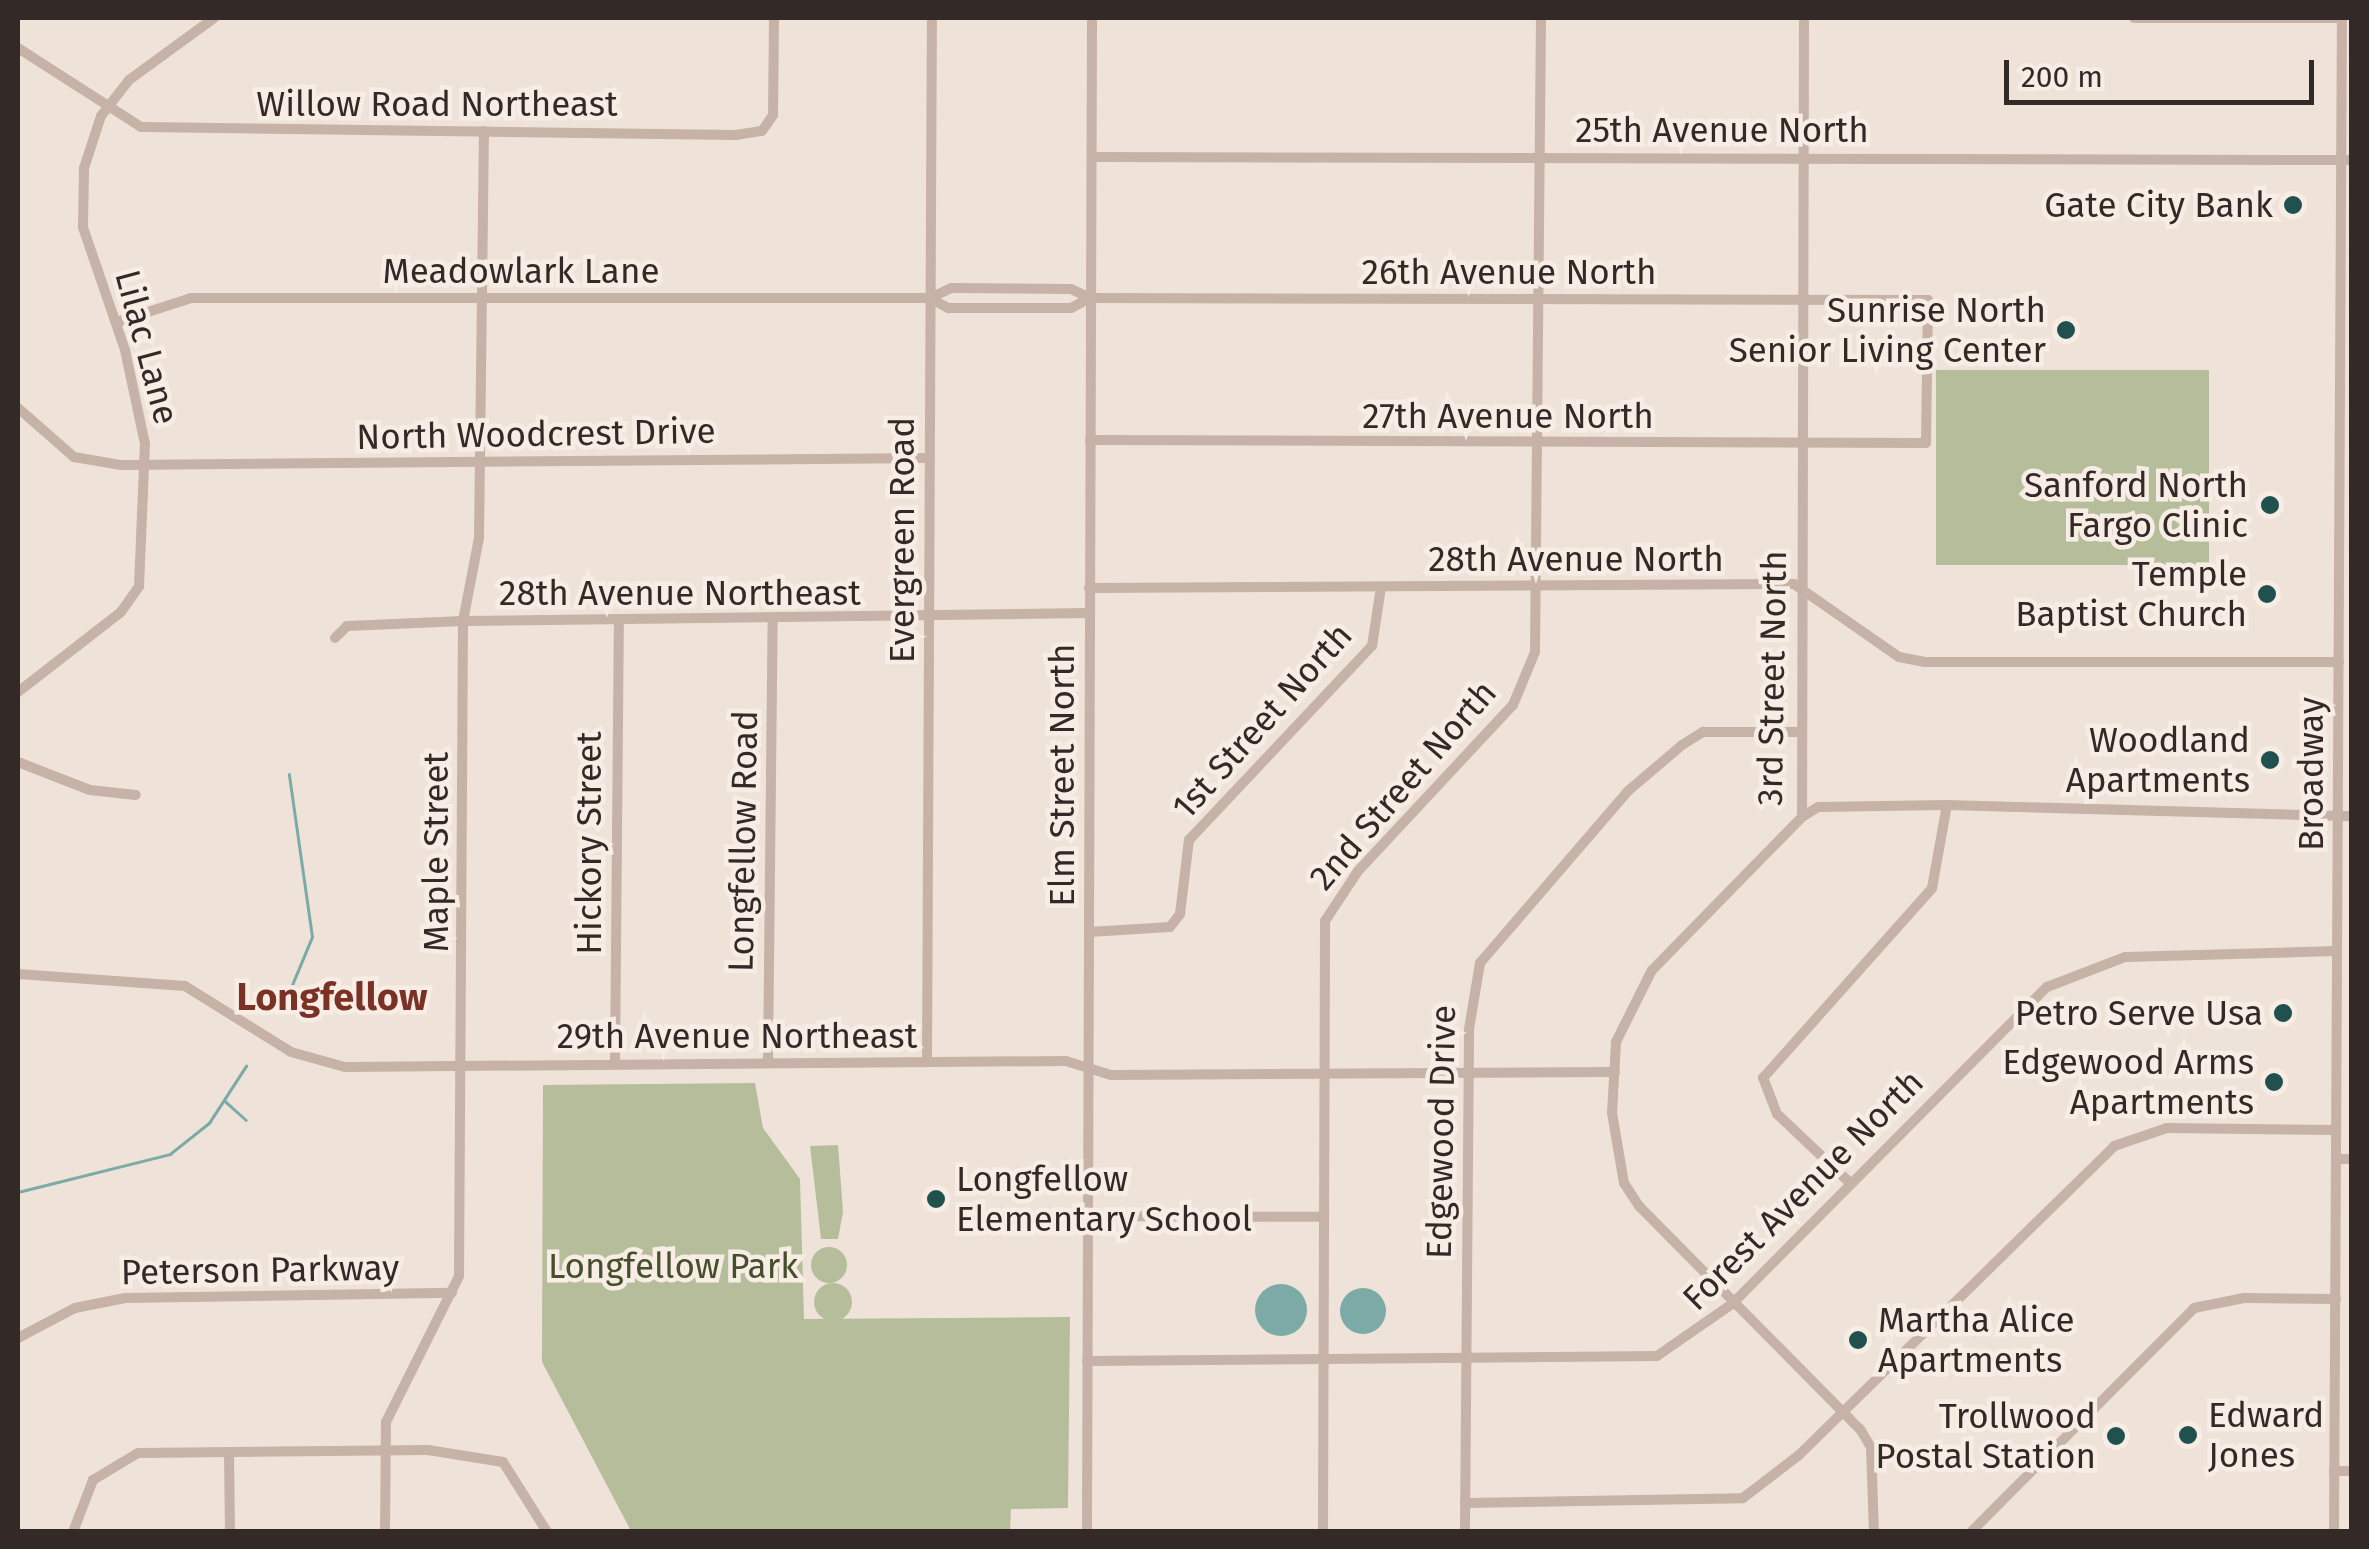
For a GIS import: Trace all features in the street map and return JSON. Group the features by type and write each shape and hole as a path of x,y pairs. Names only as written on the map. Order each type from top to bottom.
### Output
{"street":[{"name":"Lilac Lane","path":"18,692 132,601 145,561 145,465 117,322 79,207 88,144 107,108 160,51 214,18"},
{"name":"Willow Road Northeast","path":"18,48 141,127 762,131 773,115 774,18"},
{"name":"Evergreen Road","path":"927,1062 932,18"},
{"name":"Elm Street North","path":"1086,1532 1092,18"},
{"name":"2nd Street North","path":"1322,1532 1325,922 1358,871 1513,706 1535,652 1537,158 1542,18"},
{"name":"3rd Street North","path":"1804,18 1802,818 1652,970 1623,1018 1615,1072 1614,1150 1624,1183 1732,1304 1844,1411 1872,1446 1874,1532"},
{"path":"2134,18 2342,18"},
{"name":"Broadway","path":"2334,1532 2338,951 2346,814 2339,662 2346,536 2347,160 2342,18"},
{"name":"Maple Street","path":"385,1532 386,1422 452,1293 464,1066 462,621 482,462 484,131"},
{"name":"25th Avenue North","path":"1092,157 2347,160"},
{"name":"Meadowlark Lane","path":"117,322 191,298 930,298 950,288 1071,289 1090,298"},
{"name":"Meadowlark Lane","path":"930,298 948,308 1071,308 1090,298"},
{"name":"26th Avenue North","path":"1090,298 1928,300 1926,442"},
{"name":"North Woodcrest Drive","path":"18,408 74,457 145,465 928,458"},
{"name":"27th Avenue North","path":"1090,440 1926,442"},
{"name":"28th Avenue North","path":"1089,588 1802,588"},
{"name":"1st Street North","path":"1089,932 1170,926 1189,840 1372,646 1381,588"},
{"path":"1802,588 1900,658 1924,662 2339,662"},
{"name":"28th Avenue Northeast","path":"335,638 348,626 462,621 772,621 1089,614"},
{"name":"Longfellow Road","path":"768,1062 772,621"},
{"name":"Hickory Street","path":"615,1064 619,622"},
{"name":"Edgewood Drive","path":"1464,1532 1468,1074 1480,963 1628,791 1703,732 1801,732"},
{"path":"18,762 90,790 136,795"},
{"path":"1849,1182 1777,1114 1763,1078 1932,888 1946,805"},
{"path":"1802,818 1818,807 1946,805 2346,814"},
{"name":"Forest Avenue North","path":"1087,1361 1465,1363 1657,1356 1732,1304 1849,1182 2047,987 2075,970 2124,957 2338,951"},
{"name":"29th Avenue Northeast","path":"18,974 185,986 317,1064 927,1062 1324,1075 1615,1072"},
{"path":"1465,1504 1743,1498 1844,1411 2114,1146 2167,1128 2336,1130"},
{"path":"2336,1160 2352,1160"},
{"path":"1089,1216 1323,1217"},
{"name":"Peterson Parkway","path":"18,1338 75,1308 125,1298 452,1293"},
{"path":"1971,1532 2194,1308 2221,1299 2336,1299"},
{"path":"73,1532 83,1494 120,1460 229,1452 386,1450 470,1451 504,1462 547,1532"},
{"path":"229,1452 230,1532"},
{"path":"2334,1471 2352,1471"}],"green space":[{"path":"1936,370 2209,370 2209,565 1936,565"},
{"name":"Longfellow Park","path":"755,1083 763,1128 800,1179 804,1319 1070,1317 1068,1508 1011,1509 1010,1531 631,1531 542,1362 543,1085"},
{"path":"838,1145 843,1212 838,1239 821,1239 810,1146"},
{"path":"829,1247 842,1252 847,1265 842,1278 829,1283 816,1278 811,1265 816,1252"},
{"path":"833,1283 846,1289 852,1302 846,1315 833,1321 820,1315 814,1302 820,1289"}],"water":[{"path":"1281,1284 1299,1292 1307,1310 1299,1328 1281,1336 1263,1328 1255,1310 1263,1292"},
{"path":"1363,1288 1379,1295 1386,1311 1379,1327 1363,1334 1347,1327 1340,1311 1347,1295"}],"waterway":[{"path":"287,997 312,937 289,775"},
{"path":"18,1192 170,1154 209,1123 246,1066"},
{"path":"225,1101 246,1120"}],"place":[{"name":"Gate City Bank","path":"2293,205"},
{"name":"Sunrise North Senior Living Center","path":"2066,330"},
{"name":"Sanford North Fargo Clinic","path":"2270,505"},
{"name":"Temple Baptist Church","path":"2267,594"},
{"name":"Woodland Apartments","path":"2270,760"},
{"name":"Petro Serve Usa","path":"2283,1013"},
{"name":"Edgewood Arms Apartments","path":"2274,1082"},
{"name":"Longfellow Elementary School","path":"936,1199"},
{"name":"Martha Alice Apartments","path":"1858,1340"},
{"name":"Edward Jones","path":"2188,1435"},
{"name":"Trollwood Postal Station","path":"2116,1436"}],"district":[{"name":"Longfellow","path":"332,998"}]}
